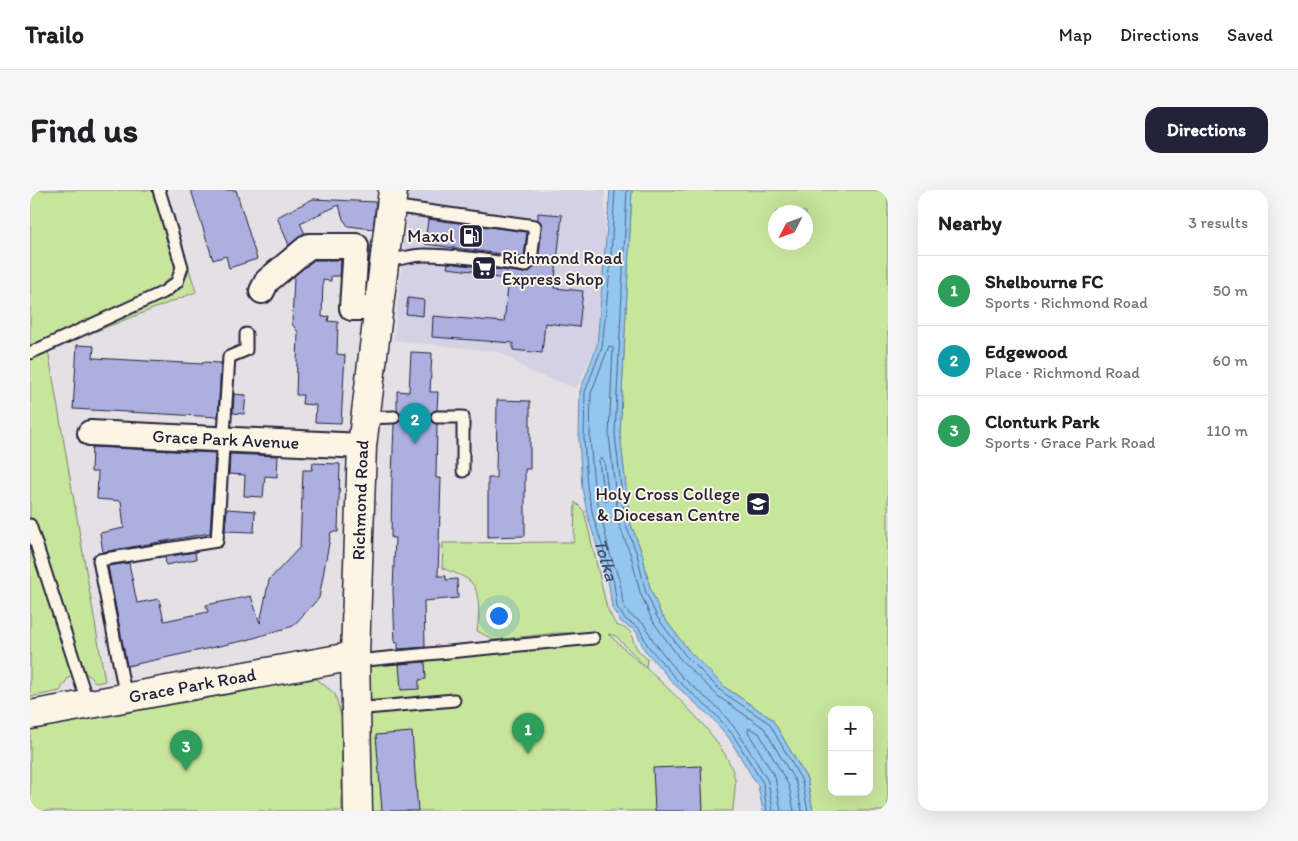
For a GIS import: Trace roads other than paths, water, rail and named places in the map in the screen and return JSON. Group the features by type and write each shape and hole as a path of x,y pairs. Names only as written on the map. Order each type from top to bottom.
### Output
{"street":[{"name":"Richmond Road","path":"358,811 356,658 362,446 377,308 392,198"},
{"path":"262,291 267,281 309,246 356,246 352,308 377,308"},
{"name":"Grace Park Avenue","path":"90,433 362,446"},
{"name":"Grace Park Road","path":"30,715 356,658"}],"lane":[{"path":"30,353 164,292 176,282 182,267 159,190"},
{"path":"385,259 398,261 422,255 484,260 525,266 531,261 535,226 392,198"},
{"path":"126,698 99,560 217,541 229,358 246,350 246,334"},
{"path":"366,418 394,417"},
{"path":"437,417 463,417 463,471"},
{"path":"30,525 88,704"},
{"path":"356,658 594,638"},
{"path":"356,709 454,700"}],"water":[{"name":"Tolka","path":"610,190 632,190 620,434 630,522 642,553 650,588 661,614 689,651 726,688 772,719 807,779 813,811 763,811 758,786 729,738 712,718 673,683 644,649 636,631 621,622 612,608 609,585 588,517 582,488 579,439 580,391 597,346"}],"place":[{"name":"Maxol","path":"471,236"},
{"name":"Richmond Road Express Shop","path":"484,268"},
{"name":"Edgewood","path":"415,444"},
{"name":"Holy Cross College & Diocesan Centre","path":"758,504"},
{"name":"Shelbourne FC","path":"528,754"},
{"name":"Clonturk Park","path":"186,771"}]}
